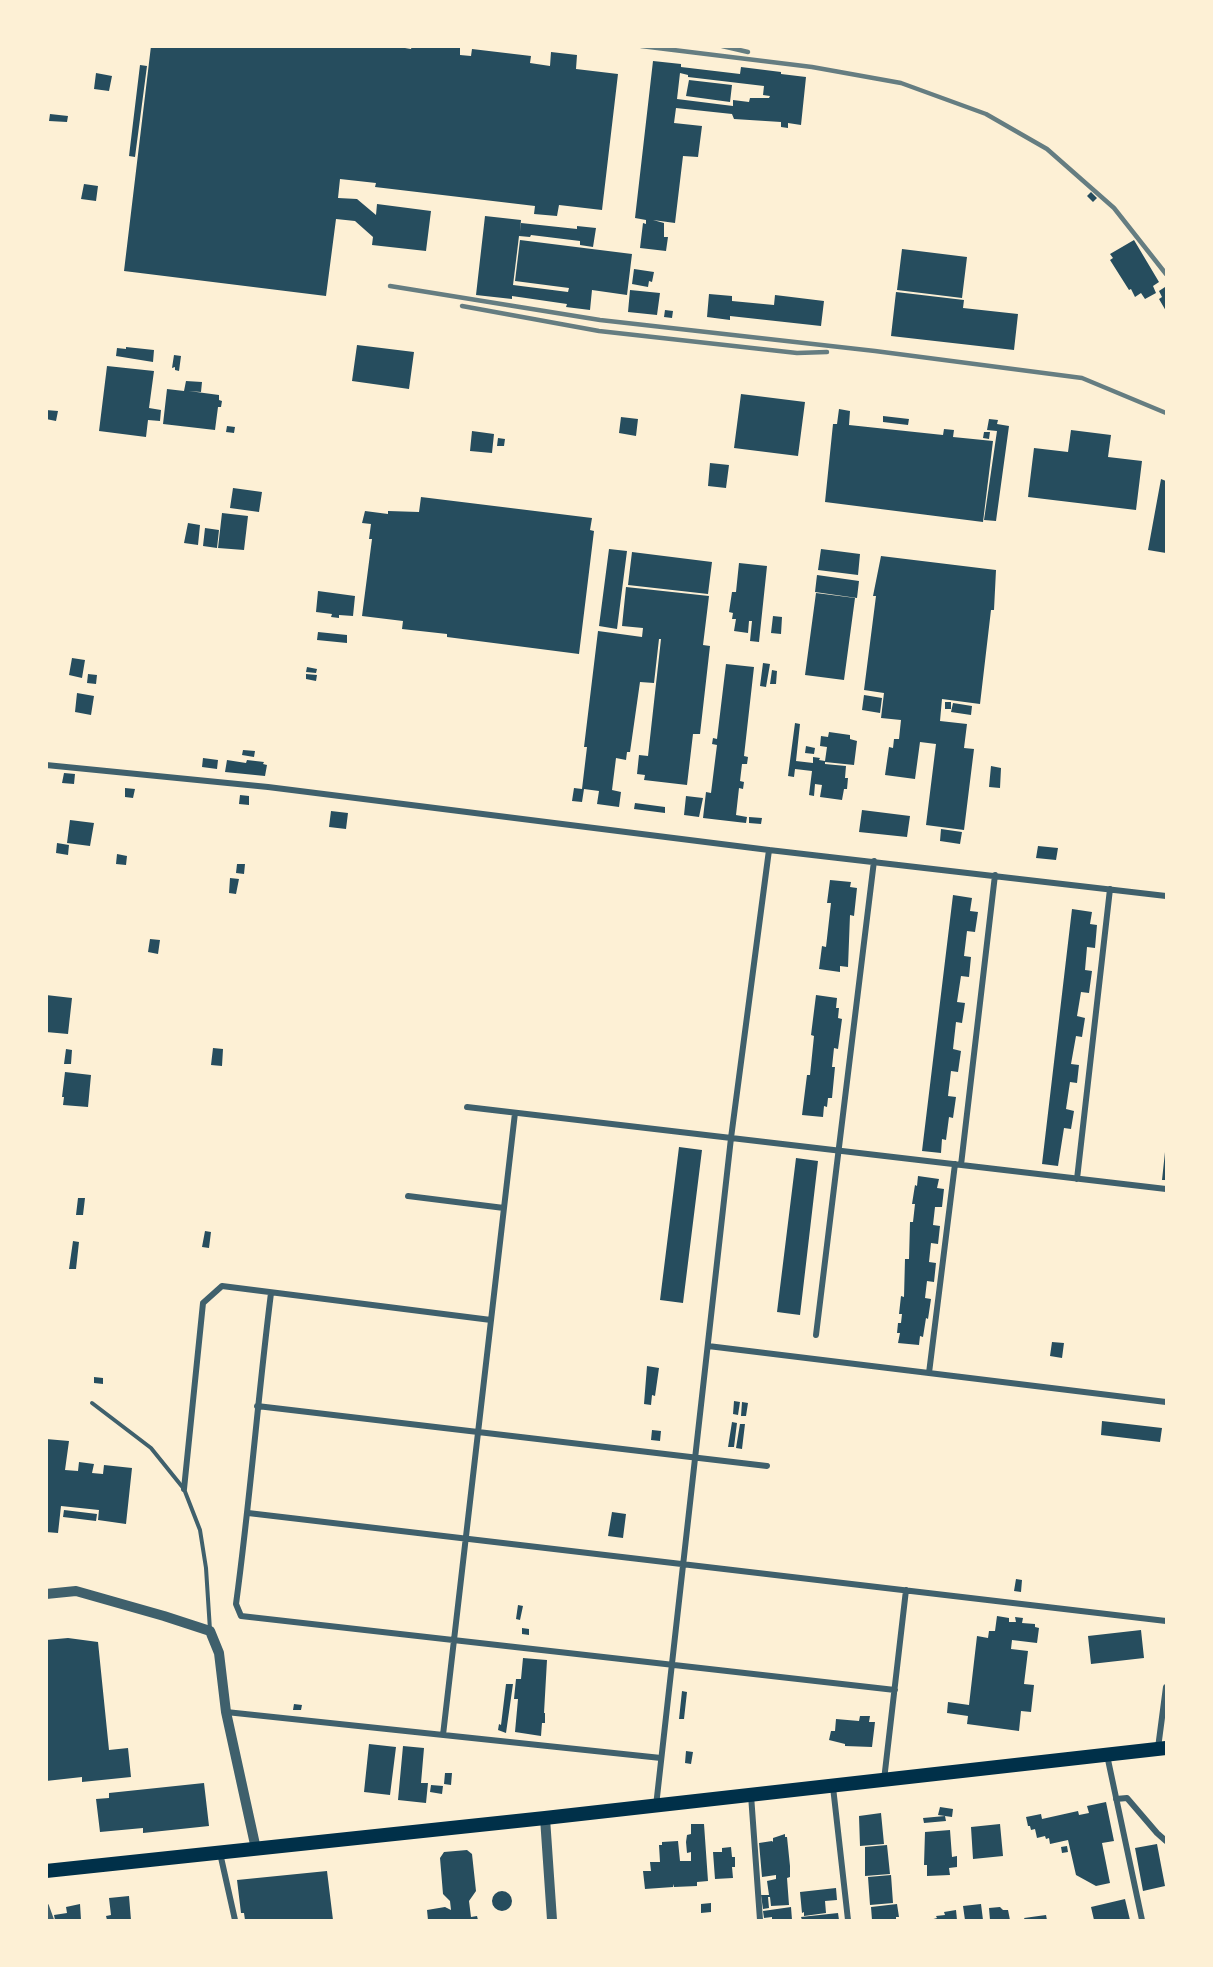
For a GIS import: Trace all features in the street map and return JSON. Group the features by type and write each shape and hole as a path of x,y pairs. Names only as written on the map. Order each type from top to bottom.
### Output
{"main road":[{"path":"46,1871 1162,1749"}],"street":[{"path":"46,765 268,788 769,850 1167,896"},
{"path":"656,1806 732,1138 769,850"},
{"path":"816,1335 874,861"},
{"path":"929,1374 995,875"},
{"path":"1077,1179 1110,889"},
{"path":"467,1107 1167,1189"},
{"path":"443,1735 515,1113"},
{"path":"408,1196 504,1208"},
{"path":"184,1489 203,1303 222,1286 491,1320"},
{"path":"271,1293 236,1604 241,1616 895,1690"},
{"path":"708,1346 1167,1402"},
{"path":"257,1406 767,1466"},
{"path":"248,1513 1167,1621"},
{"path":"884,1780 906,1590"},
{"path":"46,1594 76,1592 210,1631 219,1653 226,1712 256,1849"},
{"path":"1162,1749 1166,1691"},
{"path":"226,1712 661,1758"},
{"path":"1107,1755 1142,1920"},
{"path":"833,1786 848,1920"},
{"path":"751,1795 760,1920"},
{"path":"1116,1799 1127,1798 1156,1833 1167,1840"},
{"path":"545,1818 552,1920"},
{"path":"220,1852 236,1920"},
{"path":"46,1906 51,1920"}],"lane":[{"path":"92,1403 151,1448 184,1489 200,1530 206,1568 210,1631"}],"building":[{"path":"151,46 393,46 411,49 412,46 452,46 460,48 460,55 471,56 472,49 531,56 530,63 550,66 551,52 577,55 576,69 618,74 602,210 559,205 557,216 534,214 535,206 375,187 376,183 340,179 338,198 357,199 376,215 377,204 431,211 426,251 372,245 373,237 355,221 336,219 326,296 124,271"},
{"path":"653,61 740,74 741,67 806,77 801,125 788,123 788,128 781,127 781,122 734,119 732,114 676,108 674,123 702,126 698,157 683,156 675,223 653,220 664,223 664,237 668,237 666,251 640,248 643,223 646,224 646,220 635,218","holes":["680,73 688,77 764,86 763,95 770,96 769,98 750,98 749,102 733,100 733,106 677,99"]},
{"path":"140,65 147,66 135,157 129,156"},
{"path":"96,73 112,76 109,91 94,89"},
{"path":"689,80 732,85 730,102 686,96"},
{"path":"50,114 68,116 67,122 49,121"},
{"path":"84,184 98,186 96,201 81,199"},
{"path":"1091,192 1097,198 1093,202 1087,196"},
{"path":"485,216 521,220 520,232 521,223 577,229 577,226 596,228 593,247 580,245 580,241 531,235 530,237 519,236 513,285 568,292 569,288 515,281 520,240 632,254 627,295 592,290 590,310 566,307 567,304 512,296 512,299 476,295"},
{"path":"1134,240 1159,282 1153,286 1156,293 1145,299 1141,293 1135,297 1110,260 1113,258 1110,254"},
{"path":"902,249 967,257 962,298 897,290"},
{"path":"634,269 654,272 652,282 649,281 648,287 632,284"},
{"path":"1165,287 1166,311 1159,299 1162,297 1159,291"},
{"path":"630,290 660,293 657,315 628,312"},
{"path":"896,292 964,300 963,308 1018,314 1014,350 891,336"},
{"path":"709,294 732,296 732,301 774,305 775,295 824,301 821,326 730,316 730,320 707,317"},
{"path":"665,310 673,311 672,318 664,317"},
{"path":"357,345 414,352 409,389 352,381"},
{"path":"126,347 154,350 153,362 116,356 117,348 126,349"},
{"path":"174,355 181,356 179,371 175,370 175,367 172,368"},
{"path":"107,366 154,371 149,408 161,410 160,421 148,420 146,437 99,431"},
{"path":"186,381 202,382 201,392 189,391 219,395 219,400 222,401 221,407 218,407 215,430 163,424 167,389 184,391"},
{"path":"741,394 805,402 798,456 734,448"},
{"path":"839,409 850,411 849,425 943,435 944,429 954,430 953,437 993,441 983,522 825,502 833,424 837,424"},
{"path":"46,410 58,411 56,421 46,419"},
{"path":"883,416 909,419 908,425 883,422"},
{"path":"621,417 638,419 636,436 619,433"},
{"path":"989,419 998,420 997,424 1009,426 996,521 984,520 997,431 987,430"},
{"path":"227,426 235,427 234,433 226,432"},
{"path":"1071,430 1111,435 1108,457 1142,461 1136,510 1028,497 1034,448 1068,452"},
{"path":"472,431 494,434 492,453 470,451"},
{"path":"984,432 990,432 989,439 983,438"},
{"path":"498,438 505,439 504,446 497,446"},
{"path":"710,463 729,465 726,488 708,486"},
{"path":"1161,479 1166,481 1166,553 1148,550"},
{"path":"233,488 262,492 259,512 230,508"},
{"path":"421,497 592,518 590,530 594,531 579,654 447,637 447,634 402,629 403,621 362,616 372,539 369,539 371,524 362,523 365,511 388,514 388,511 419,512"},
{"path":"222,513 248,516 244,550 218,548"},
{"path":"188,523 200,525 198,545 184,543"},
{"path":"205,528 219,530 217,548 203,546"},
{"path":"609,549 627,551 617,629 599,626"},
{"path":"821,549 860,554 858,575 818,570"},
{"path":"632,552 712,562 708,594 628,585"},
{"path":"881,556 996,570 994,610 991,610 980,704 942,699 940,721 967,724 964,748 974,749 964,830 926,825 936,744 920,742 915,779 885,775 889,747 893,748 894,739 899,739 901,720 881,718 884,693 864,690 876,596 873,596"},
{"path":"739,563 767,566 759,642 750,641 752,621 749,621 748,633 734,631 736,619 732,619 733,613 729,612 732,592 736,592"},
{"path":"817,575 859,581 857,598 815,592"},
{"path":"626,587 709,596 703,645 710,646 700,734 693,734 687,785 644,780 645,775 637,774 639,755 648,756 661,639 659,639 654,683 640,682 630,752 627,752 626,760 616,758 612,790 621,792 619,807 597,804 599,791 584,789 582,802 572,801 574,788 582,789 587,747 584,747 598,631 642,637 643,628 622,626"},
{"path":"318,591 355,596 353,616 339,615 339,618 331,617 332,614 316,612"},
{"path":"816,593 855,598 844,680 805,675"},
{"path":"773,616 782,617 781,634 771,633"},
{"path":"318,632 347,635 347,643 317,640"},
{"path":"72,658 85,660 82,678 69,675"},
{"path":"763,663 770,664 766,687 760,686"},
{"path":"726,664 754,667 744,756 748,757 747,764 742,764 740,781 744,782 743,789 739,788 736,815 747,817 746,823 703,818 706,792 711,793 717,745 712,744 713,738 717,739"},
{"path":"307,667 317,669 316,673 306,672"},
{"path":"772,670 777,671 776,684 770,684"},
{"path":"88,674 97,675 96,684 87,683"},
{"path":"306,674 317,675 316,681 306,679"},
{"path":"77,693 94,696 91,715 75,712"},
{"path":"864,695 882,698 880,713 862,710"},
{"path":"945,702 951,702 951,709 945,709"},
{"path":"953,703 972,706 971,715 951,712"},
{"path":"795,723 800,724 796,761 813,763 813,757 825,761 827,747 820,746 821,736 828,737 829,732 850,735 850,739 857,741 854,765 825,762 825,764 846,766 847,789 844,789 842,800 820,797 822,785 815,784 814,796 809,795 812,771 795,769 794,777 788,776"},
{"path":"806,746 815,748 814,754 805,753"},
{"path":"243,750 255,751 254,757 242,755"},
{"path":"203,758 218,760 217,769 202,767"},
{"path":"227,760 246,763 247,760 264,762 263,764 267,765 265,776 225,772"},
{"path":"991,766 1001,768 1000,788 989,787"},
{"path":"64,773 75,774 74,784 62,783"},
{"path":"125,788 135,789 133,798 125,797"},
{"path":"240,795 249,796 249,805 239,804"},
{"path":"686,796 703,798 699,817 684,815"},
{"path":"635,803 665,807 665,813 634,809"},
{"path":"862,810 910,816 907,837 859,832"},
{"path":"331,811 348,813 346,829 329,827"},
{"path":"749,817 762,818 761,824 749,823"},
{"path":"70,820 94,823 90,846 67,843"},
{"path":"941,829 962,832 960,844 940,841"},
{"path":"57,843 69,845 68,855 56,853"},
{"path":"1038,846 1058,848 1056,860 1036,858"},
{"path":"117,854 127,856 126,865 116,864"},
{"path":"237,864 245,864 244,874 236,873"},
{"path":"230,878 239,879 236,894 229,893"},
{"path":"830,880 851,882 850,887 857,888 854,916 850,915 848,967 840,966 840,972 819,969 822,946 826,947 831,903 827,903"},
{"path":"953,895 972,898 970,911 978,912 975,932 967,931 964,956 971,957 969,977 961,976 957,1002 965,1003 962,1023 956,1022 953,1049 961,1051 958,1072 951,1071 948,1096 956,1097 953,1118 949,1117 946,1140 942,1139 941,1153 922,1151"},
{"path":"1072,909 1092,912 1090,924 1097,925 1095,948 1087,947 1085,970 1092,971 1089,993 1081,992 1077,1016 1085,1018 1082,1037 1076,1036 1071,1064 1079,1065 1077,1083 1070,1082 1066,1109 1074,1111 1071,1129 1064,1128 1058,1166 1042,1164"},
{"path":"150,939 160,940 158,954 148,952"},
{"path":"46,995 72,998 68,1034 46,1032"},
{"path":"816,995 837,998 838,1018 842,1019 838,1049 834,1048 832,1098 828,1098 827,1107 824,1106 823,1117 802,1115 807,1075 810,1075 814,1036 811,1035"},
{"path":"213,1048 223,1049 222,1066 211,1065"},
{"path":"66,1049 72,1050 71,1064 64,1064"},
{"path":"65,1072 91,1075 88,1107 63,1105"},
{"path":"679,1147 702,1150 683,1303 660,1300"},
{"path":"1165,1152 1166,1180 1162,1180"},
{"path":"796,1158 818,1161 800,1315 777,1312"},
{"path":"918,1176 939,1179 937,1188 944,1189 942,1207 935,1207 933,1225 940,1226 938,1244 931,1243 929,1262 936,1263 934,1282 927,1281 925,1298 931,1299 928,1319 926,1318 923,1337 920,1336 919,1345 898,1343 900,1333 897,1333 898,1323 901,1323 902,1314 899,1314 901,1296 904,1297 905,1259 909,1259 910,1222 913,1222 915,1204 912,1204"},
{"path":"78,1198 85,1198 83,1215 76,1215"},
{"path":"205,1231 211,1232 209,1248 202,1247"},
{"path":"73,1241 79,1242 76,1269 69,1269"},
{"path":"1052,1342 1064,1343 1062,1358 1050,1356"},
{"path":"647,1366 659,1368 655,1396 652,1395 651,1405 644,1404"},
{"path":"94,1377 103,1378 103,1384 94,1383"},
{"path":"734,1401 740,1402 738,1415 733,1414"},
{"path":"742,1402 748,1403 746,1416 741,1416"},
{"path":"1102,1421 1162,1428 1160,1442 1101,1435"},
{"path":"732,1422 737,1423 734,1447 728,1447"},
{"path":"740,1424 745,1424 742,1449 736,1448"},
{"path":"652,1430 661,1431 660,1441 651,1440"},
{"path":"46,1439 69,1441 65,1470 78,1471 79,1462 94,1464 92,1473 103,1474 104,1465 132,1468 126,1524 98,1520 99,1510 61,1506 58,1533 46,1532"},
{"path":"64,1510 97,1514 96,1521 63,1517"},
{"path":"612,1512 626,1514 623,1538 608,1536"},
{"path":"1016,1579 1022,1580 1021,1592 1014,1591"},
{"path":"518,1605 523,1606 520,1620 516,1619"},
{"path":"997,1616 1009,1618 1009,1622 1016,1622 1015,1617 1023,1618 1022,1623 1035,1624 1035,1627 1039,1628 1037,1643 1012,1640 1011,1649 1028,1651 1024,1684 1034,1685 1031,1712 1021,1711 1019,1731 967,1724 968,1716 947,1713 948,1702 969,1705 977,1636 988,1638 989,1631 995,1631"},
{"path":"522,1628 529,1629 529,1635 522,1634"},
{"path":"1141,1630 1144,1658 1091,1664 1088,1636"},
{"path":"68,1638 98,1642 109,1750 128,1748 131,1777 82,1782 82,1777 46,1781 46,1640"},
{"path":"523,1658 547,1660 545,1723 542,1723 541,1736 515,1732 518,1699 514,1699 516,1679 521,1679"},
{"path":"506,1684 513,1684 506,1733 498,1730 499,1724 501,1725"},
{"path":"682,1691 687,1692 684,1719 679,1719"},
{"path":"294,1704 302,1705 301,1710 293,1710"},
{"path":"860,1716 870,1716 869,1722 875,1722 872,1747 845,1746 845,1744 829,1740 831,1731 835,1731 836,1719 859,1721"},
{"path":"369,1744 396,1747 390,1795 364,1792"},
{"path":"403,1746 424,1748 421,1783 428,1783 426,1803 398,1800"},
{"path":"686,1751 693,1752 691,1764 685,1763"},
{"path":"445,1773 452,1773 451,1785 444,1784"},
{"path":"204,1783 209,1826 143,1833 143,1828 100,1832 96,1799 109,1798 109,1793"},
{"path":"431,1785 443,1786 442,1794 430,1792"},
{"path":"1106,1802 1114,1841 1102,1843 1110,1883 1096,1886 1076,1875 1068,1840 1050,1844 1049,1838 1046,1839 1045,1836 1037,1838 1035,1829 1031,1830 1028,1826 1026,1817 1041,1814 1042,1819 1078,1811 1079,1815 1089,1813 1087,1806"},
{"path":"940,1807 953,1809 952,1817 938,1815"},
{"path":"881,1813 884,1844 860,1846 859,1816"},
{"path":"945,1816 946,1821 924,1823 923,1818"},
{"path":"691,1824 704,1824 708,1881 697,1882 697,1886 674,1887 674,1884 673,1887 645,1889 643,1871 651,1871 650,1862 660,1862 659,1845 662,1845 662,1842 678,1841 680,1861 691,1861 691,1852 687,1853 686,1842 687,1835 691,1834"},
{"path":"1000,1824 1003,1856 973,1859 971,1827"},
{"path":"950,1830 952,1857 957,1856 957,1867 949,1868 950,1875 927,1876 927,1865 924,1865 925,1832"},
{"path":"785,1834 790,1866 790,1877 787,1878 789,1905 771,1906 770,1897 768,1897 769,1908 763,1909 761,1895 769,1895 767,1881 776,1879 776,1875 762,1877 759,1843 773,1842 773,1838"},
{"path":"1157,1844 1165,1886 1143,1891 1135,1848"},
{"path":"887,1845 890,1874 865,1876 865,1847"},
{"path":"1067,1846 1068,1852 1062,1853 1061,1847"},
{"path":"731,1847 732,1857 735,1857 735,1867 732,1867 733,1878 715,1879 713,1852 722,1852 722,1848"},
{"path":"467,1850 472,1854 476,1891 469,1901 471,1917 477,1916 478,1920 428,1920 427,1910 445,1907 451,1910 450,1901 443,1894 440,1858 444,1852"},
{"path":"327,1871 333,1920 245,1920 244,1913 241,1913 237,1880"},
{"path":"891,1875 893,1903 870,1905 868,1877"},
{"path":"836,1888 837,1900 825,1901 826,1913 804,1916 800,1892"},
{"path":"502,1891 509,1894 512,1901 509,1908 502,1911 495,1908 492,1901 495,1894"},
{"path":"129,1896 131,1920 107,1920 106,1916 111,1915 109,1898"},
{"path":"1125,1899 1130,1920 1094,1920 1091,1907"},
{"path":"711,1903 711,1912 701,1913 701,1904"},
{"path":"80,1904 81,1920 55,1920 54,1915 67,1913 66,1907"},
{"path":"897,1904 899,1917 896,1917 896,1920 872,1920 871,1907"},
{"path":"981,1904 983,1920 965,1920 963,1906"},
{"path":"791,1907 792,1920 764,1918 763,1911"},
{"path":"1000,1907 1008,1910 1010,1920 990,1920 989,1908"},
{"path":"956,1910 957,1920 930,1920 937,1918 936,1916 945,1915 944,1912"},
{"path":"838,1913 839,1920 802,1920 801,1917"},
{"path":"1046,1915 1047,1920 1025,1920 1024,1918"}],"railway":[{"path":"641,46 812,67 901,83 986,114 1047,149 1114,208 1166,274"},
{"path":"722,46 748,52"},
{"path":"390,286 600,320 875,351 1082,378 1166,413"},
{"path":"462,306 599,331 797,353 827,352"}]}
